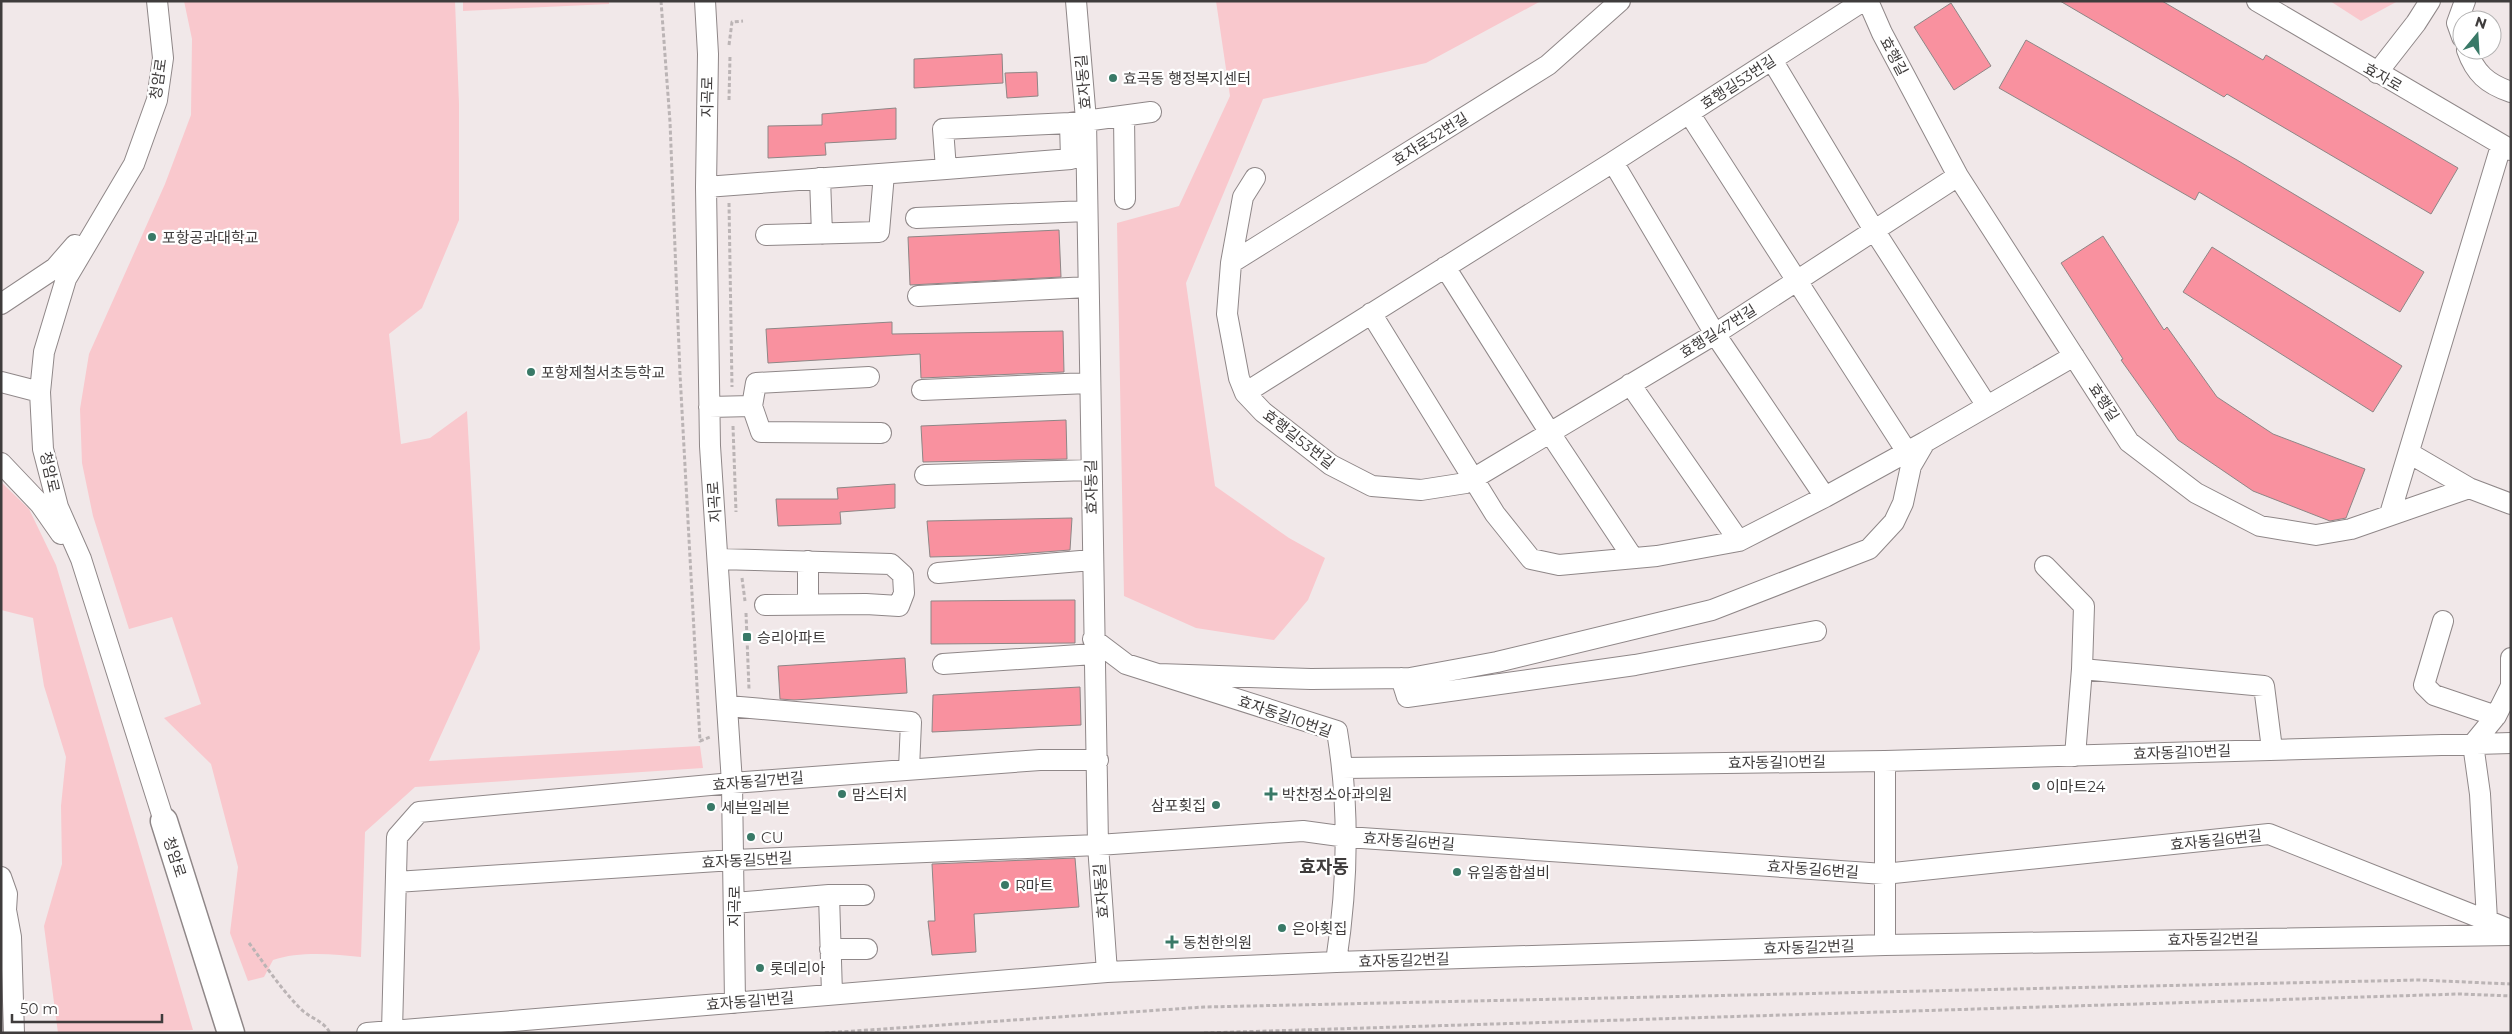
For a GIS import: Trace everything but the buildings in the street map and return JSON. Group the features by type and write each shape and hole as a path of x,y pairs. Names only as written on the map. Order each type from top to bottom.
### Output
{"main road":[{"name":"청암로","path":"164,821 231,1033"}],"street":[{"name":"청암로","path":"158,1 163,58 157,100 134,164 66,279 44,352 40,392 46,459 58,507 81,559 164,821"},
{"name":"지곡로","path":"705,1 708,54 706,187 709,407 730,731 735,1002"},
{"name":"효자동길","path":"1076,1 1078,121 1087,211 1093,646 1098,760 1098,845 1107,972"},
{"name":"효자로32번길","path":"1231,263 1548,65 1620,1"},
{"name":"효행길53번길","path":"1473,478 1466,483 1421,490 1372,486 1331,465 1263,412 1245,393 1613,162 1863,1"},
{"name":"효행길","path":"1868,1 1882,33 1958,176 2129,442 2196,493 2260,526 2316,536 2351,529 2469,488"},
{"name":"효자로","path":"2257,1 2506,148"},
{"path":"2377,73 2416,23 2430,1"},
{"path":"1772,60 1874,230 1987,406"},
{"path":"2471,60 2474,68 2496,87 2511,92"},
{"path":"946,169 943,130 1078,121 1152,112"},
{"path":"1689,113 1907,452"},
{"path":"1124,116 1125,199"},
{"path":"706,187 1071,159 1078,121"},
{"path":"2390,514 2506,148"},
{"path":"1613,162 1715,334 1826,497"},
{"path":"766,235 879,232 884,174"},
{"name":"효행길47번길","path":"1473,478 1715,334 1958,176"},
{"path":"820,178 822,234"},
{"path":"1245,393 1238,378 1227,314 1231,263 1243,197 1255,178"},
{"path":"1,304 55,268 109,206"},
{"path":"916,218 1087,211"},
{"path":"1445,267 1550,433 1633,558"},
{"path":"918,296 1088,287"},
{"path":"1371,313 1495,514 1531,559 1559,565 1633,558 1739,541 1826,497 2074,356"},
{"path":"743,407 756,383 869,377"},
{"path":"1,382 40,392"},
{"path":"922,390 1089,383"},
{"path":"1630,384 1739,541"},
{"path":"709,407 743,407"},
{"path":"743,407 761,432 881,433"},
{"path":"1158,674 1311,679 1401,678 1497,662 1712,610 1869,549 1894,522 1903,503 1911,466 1925,442"},
{"path":"2409,452 2469,488 2511,504"},
{"path":"1,463 40,504 81,559"},
{"path":"925,475 1090,470"},
{"path":"718,559 890,564 903,575 904,593 899,606 866,604 765,605"},
{"path":"938,573 1092,560"},
{"path":"808,561 808,604"},
{"path":"2045,566 2084,606 2082,669 2075,756"},
{"path":"2443,621 2424,685 2434,695 2496,716"},
{"path":"1401,678 1407,697 1635,665 1816,631"},
{"path":"942,664 1093,646"},
{"name":"효자동길10번길","path":"1093,646 1126,664 1337,731 1343,768 1885,761 2511,743"},
{"path":"2487,920 2480,794 2473,744 2496,716 2511,686 2511,658"},
{"path":"2082,669 2264,686 2272,749"},
{"path":"728,706 911,722 909,770"},
{"name":"효자동길7번길","path":"396,882 397,837 419,812 732,783 1040,760 1098,760"},
{"path":"1885,761 1885,945"},
{"path":"1336,962 1345,900 1347,837 1343,768"},
{"name":"효자동길6번길","path":"1098,845 1303,831 1347,837 1884,874 2269,834 2511,930"},
{"name":"효자동길5번길","path":"396,882 733,860 1098,845"},
{"path":"1,877 7,894 6,910 11,937 14,1033"},
{"path":"392,1031 396,882"},
{"path":"828,895 832,994"},
{"path":"734,903 828,895 864,895"},
{"name":"효자동길2번길","path":"1107,972 1336,962 1885,945 2511,935"},
{"path":"830,949 867,950"},
{"name":"효자동길1번길","path":"367,1033 1107,972"}],"path":[{"path":"661,1 670,122 700,741 730,731"},
{"path":"729,108 729,35 732,22 743,21"},
{"path":"729,185 743,407 736,519"},
{"path":"740,560 746,611 749,708"},
{"path":"249,943 282,989 305,1013 327,1026 330,1033"},
{"path":"825,1033 1204,1007 2409,980 2511,984"},
{"path":"1204,1033 2459,994 2511,996"}],"shaded area":[{"path":"184,1 455,1 459,104 459,220 422,308 389,334 401,444 430,438 467,411 480,649 429,761 700,746 703,768 415,787 365,832 361,957 317,954 283,957 273,960 264,977 248,981 230,933 238,867 211,764 164,718 201,704 172,617 129,629 93,516 82,463 80,409 89,354 165,184 191,115 192,39"},
{"path":"463,1 609,1 609,4 463,11"},
{"path":"1216,1 1541,1 1426,63 1263,99 1186,283 1215,486 1289,538 1325,558 1308,600 1274,640 1196,628 1124,596 1117,223 1179,206 1230,96"},
{"path":"2330,1 2398,1 2361,21"},
{"path":"1,482 29,509 56,565 193,1030 58,1033 44,926 62,864 61,806 66,757 44,686 33,618 1,610"}],"place":[{"name":"효곡동 행정복지센터","path":"1113,78"},
{"name":"포항공과대학교","path":"152,237"},
{"name":"포항제철서초등학교","path":"531,372"},
{"name":"승리아파트","path":"747,637"},
{"name":"이마트24","path":"2036,786"},
{"name":"맘스터치","path":"842,794"},
{"name":"박찬정소아과의원","path":"1271,794"},
{"name":"삼포횟집","path":"1216,805"},
{"name":"세븐일레븐","path":"711,807"},
{"name":"CU","path":"751,837"},
{"name":"유일종합설비","path":"1457,872"},
{"name":"R마트","path":"1005,885"},
{"name":"은아횟집","path":"1282,928"},
{"name":"동천한의원","path":"1172,942"},
{"name":"롯데리아","path":"760,968"}],"district":[{"name":"효자동","path":"1324,867"}]}
